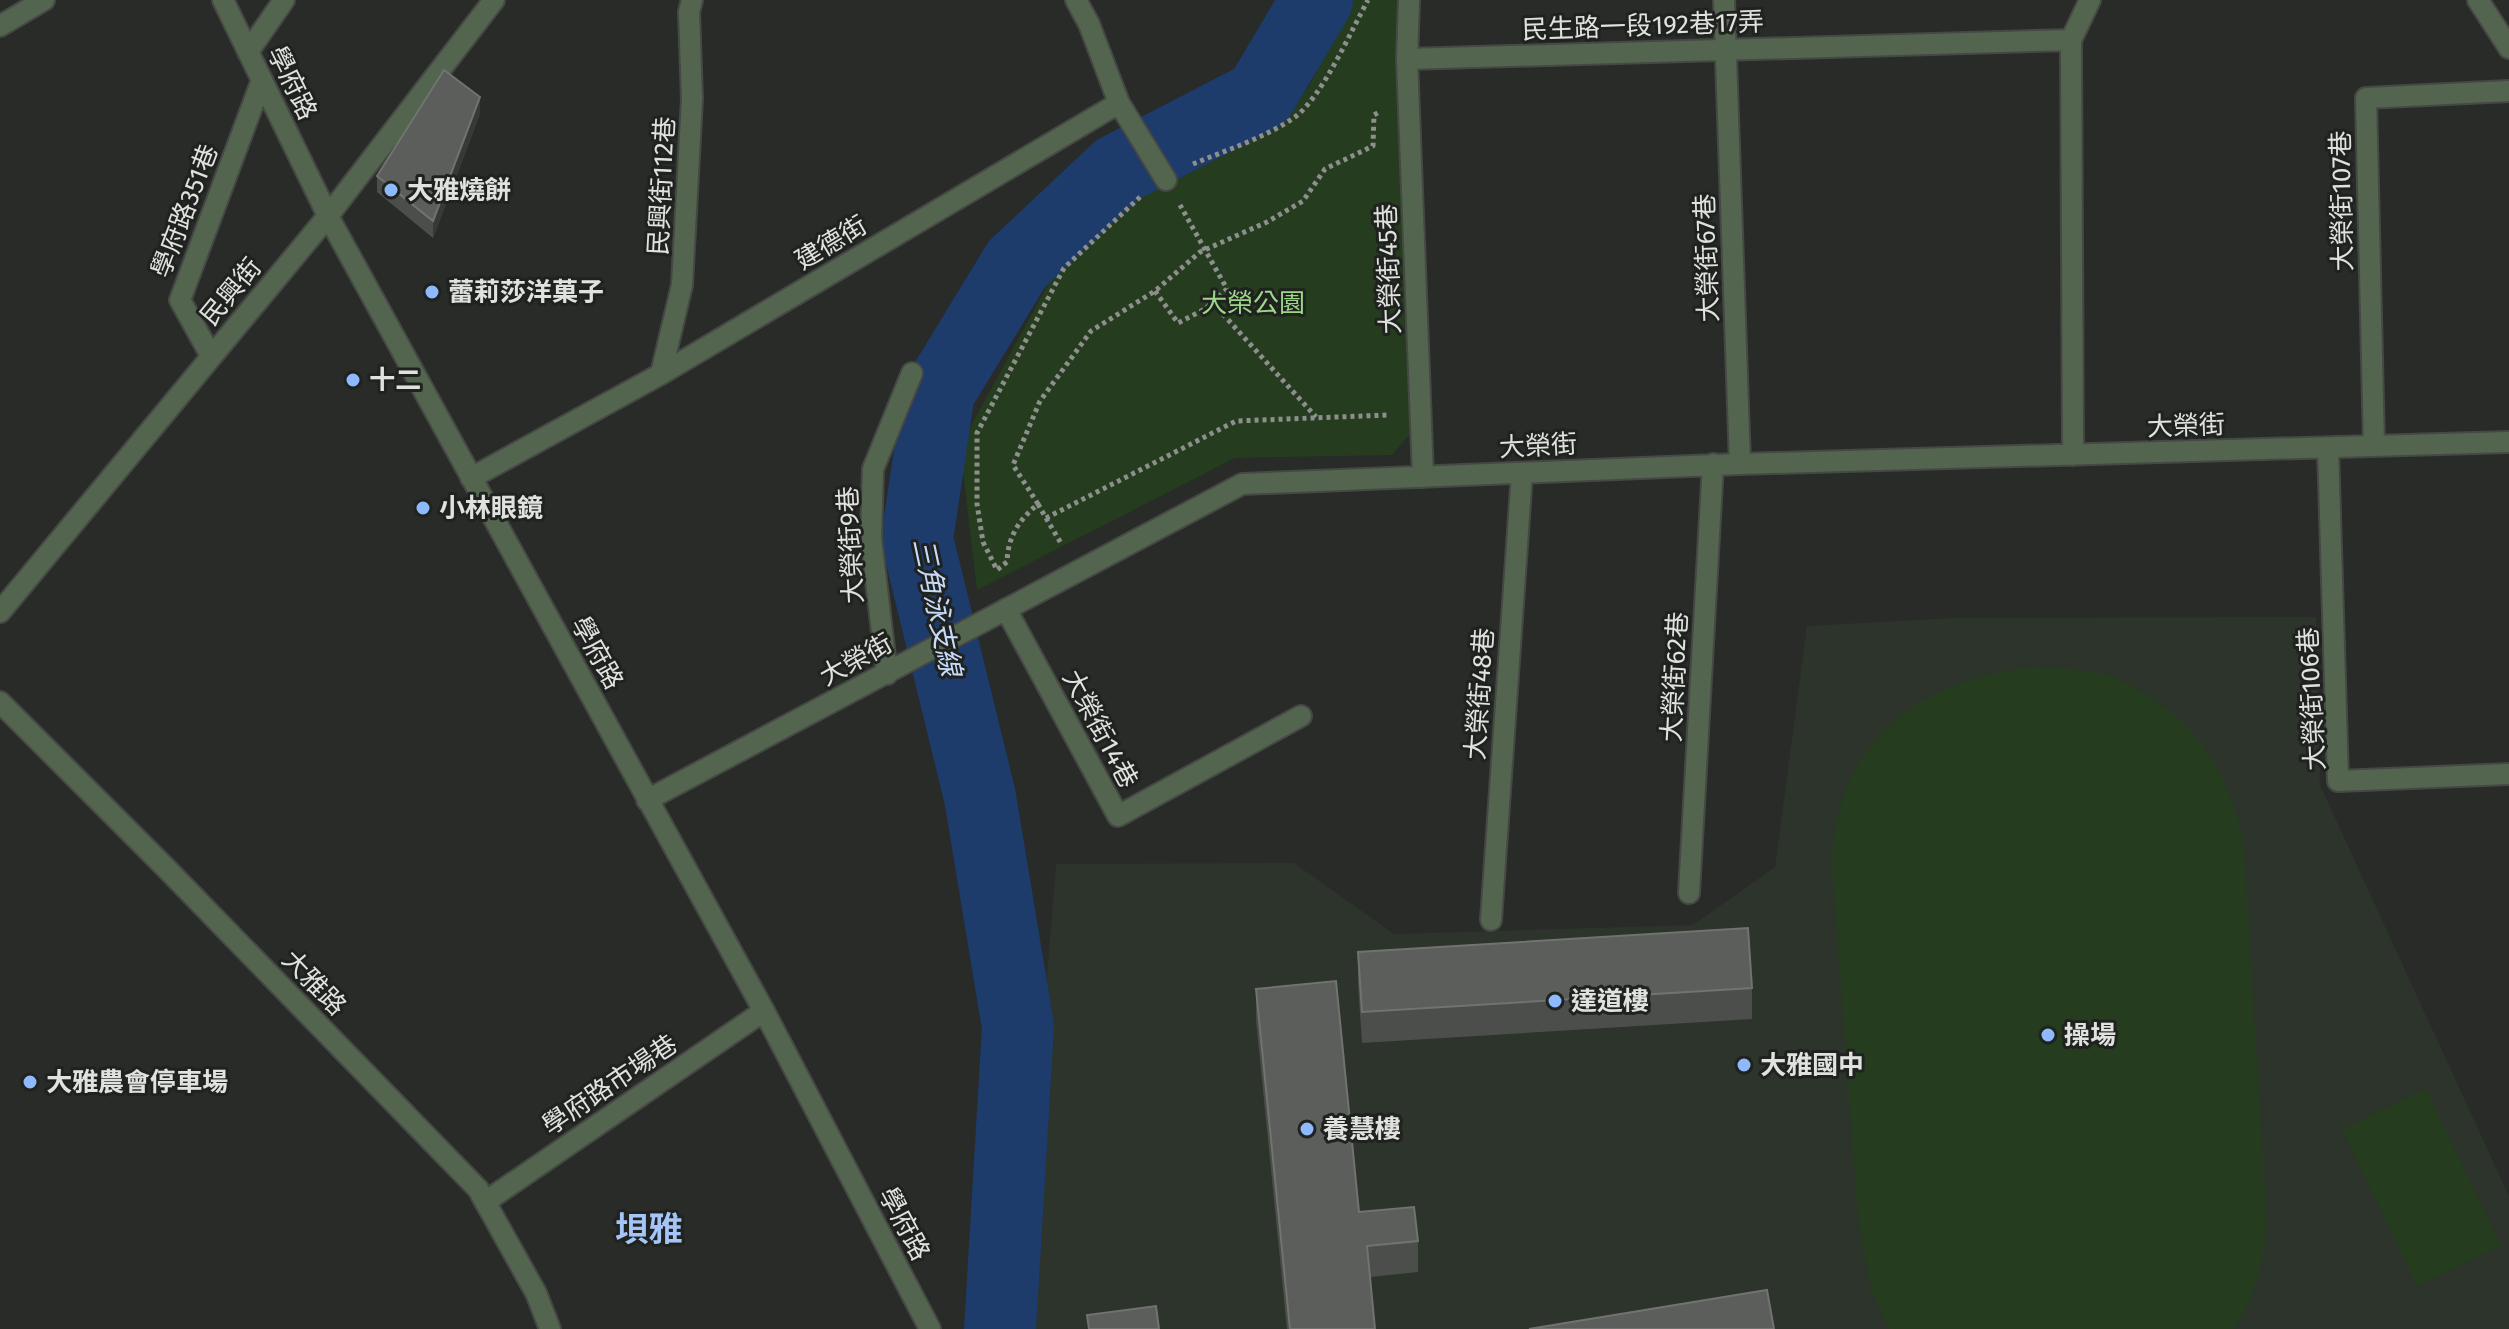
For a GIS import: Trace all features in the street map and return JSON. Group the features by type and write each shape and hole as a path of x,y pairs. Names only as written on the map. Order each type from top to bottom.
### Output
{"street":[{"path":"0,26 44,0"},
{"name":"學府路","path":"223,0 328,216 764,1011 930,1329"},
{"path":"248,52 284,0"},
{"name":"民興街","path":"0,612 328,216 494,0"},
{"name":"民興街112巷","path":"661,374 682,285 692,99 689,12 692,0"},
{"path":"1076,0 1089,24 1119,103 1166,180"},
{"name":"大榮街45巷","path":"1409,0 1407,59 1423,477"},
{"name":"大榮街67巷","path":"1724,0 1740,464"},
{"path":"2073,455 2071,40 2090,0"},
{"path":"2478,0 2509,48"},
{"name":"民生路一段192巷17弄","path":"1407,59 2071,40"},
{"name":"學府路351巷","path":"211,356 180,300 262,80"},
{"name":"大榮街107巷","path":"2374,446 2366,98 2509,91"},
{"name":"建德街","path":"471,478 661,374 1119,103"},
{"name":"大榮街9巷","path":"895,669 871,538 873,469 912,373"},
{"name":"大榮街","path":"647,800 1242,484 1713,464 2509,442"},
{"name":"大榮街106巷","path":"2328,448 2338,781 2509,774"},
{"name":"大榮街62巷","path":"1689,893 1713,464"},
{"name":"大榮街48巷","path":"1491,920 1522,473"},
{"name":"大榮街14巷","path":"997,614 1118,816 1301,716"},
{"name":"大雅路","path":"0,702 467,1177 485,1202 536,1293 550,1329"},
{"name":"學府路市場巷","path":"485,1202 764,1011"}],"path":[{"path":"1038,504 1021,518 1008,544 1007,562 997,570 983,542 977,504 977,433 1064,268 1146,191 1193,164 1263,135 1297,115 1320,87 1368,0"},
{"path":"1376,156 1373,146 1374,115 1390,105 1409,103"},
{"path":"1373,146 1325,169 1303,201 1267,222 1200,252 1155,291 1091,331 1040,401 1013,465 1046,518 1236,421 1388,416 1388,401"},
{"path":"1155,291 1178,323 1227,289 1166,180"},
{"path":"1212,302 1316,417"}],"shaded area":[{"name":"大雅國中","path":"2316,617 2320,785 2509,1196 2509,1329 1019,1329 1056,864 1294,863 1394,934 1693,925 1775,867 1807,626 1951,618"}],"green space":[{"name":"大榮公園","path":"1353,0 1401,0 1414,429 1392,455 1235,458 977,590 960,446 1058,266 1142,188 1180,165 1265,127 1308,88"},
{"path":"2034,667 2108,675 2130,685 2171,712 2188,728 2215,764 2240,828 2244,851 2267,1221 2257,1277 2248,1304 2234,1329 1889,1329 1871,1289 1858,1218 1831,852 1842,802 1861,759 1879,736 1900,717 1949,688 1976,678"},
{"path":"2426,1089 2501,1246 2417,1286 2342,1129"}],"building":[{"path":"444,70 480,97 433,221 377,176"},
{"path":"1748,928 1752,988 1362,1012 1358,952"},
{"name":"養慧樓","path":"1336,981 1359,1212 1414,1207 1418,1241 1367,1246 1375,1329 1290,1329 1256,989"},
{"path":"1767,1290 1774,1329 1529,1329"},
{"path":"1156,1306 1159,1329 1089,1329 1087,1315"}],"waterway":[{"name":"三角泳支線","path":"1000,1329 1018,1027 980,797 917,539 939,392 1017,264 1117,170 1260,96 1317,0"}],"place":[{"name":"大雅燒餅","path":"391,190"},
{"name":"蕾莉莎洋菓子","path":"432,292"},
{"name":"十二","path":"353,380"},
{"name":"小林眼鏡","path":"423,508"},
{"name":"達道樓","path":"1555,1001"},
{"name":"操場","path":"2048,1035"},
{"name":"大雅國中","path":"1744,1065"},
{"name":"大雅農會停車場","path":"30,1082"},
{"name":"養慧樓","path":"1307,1129"}],"district":[{"name":"垻雅","path":"649,1229"}]}
